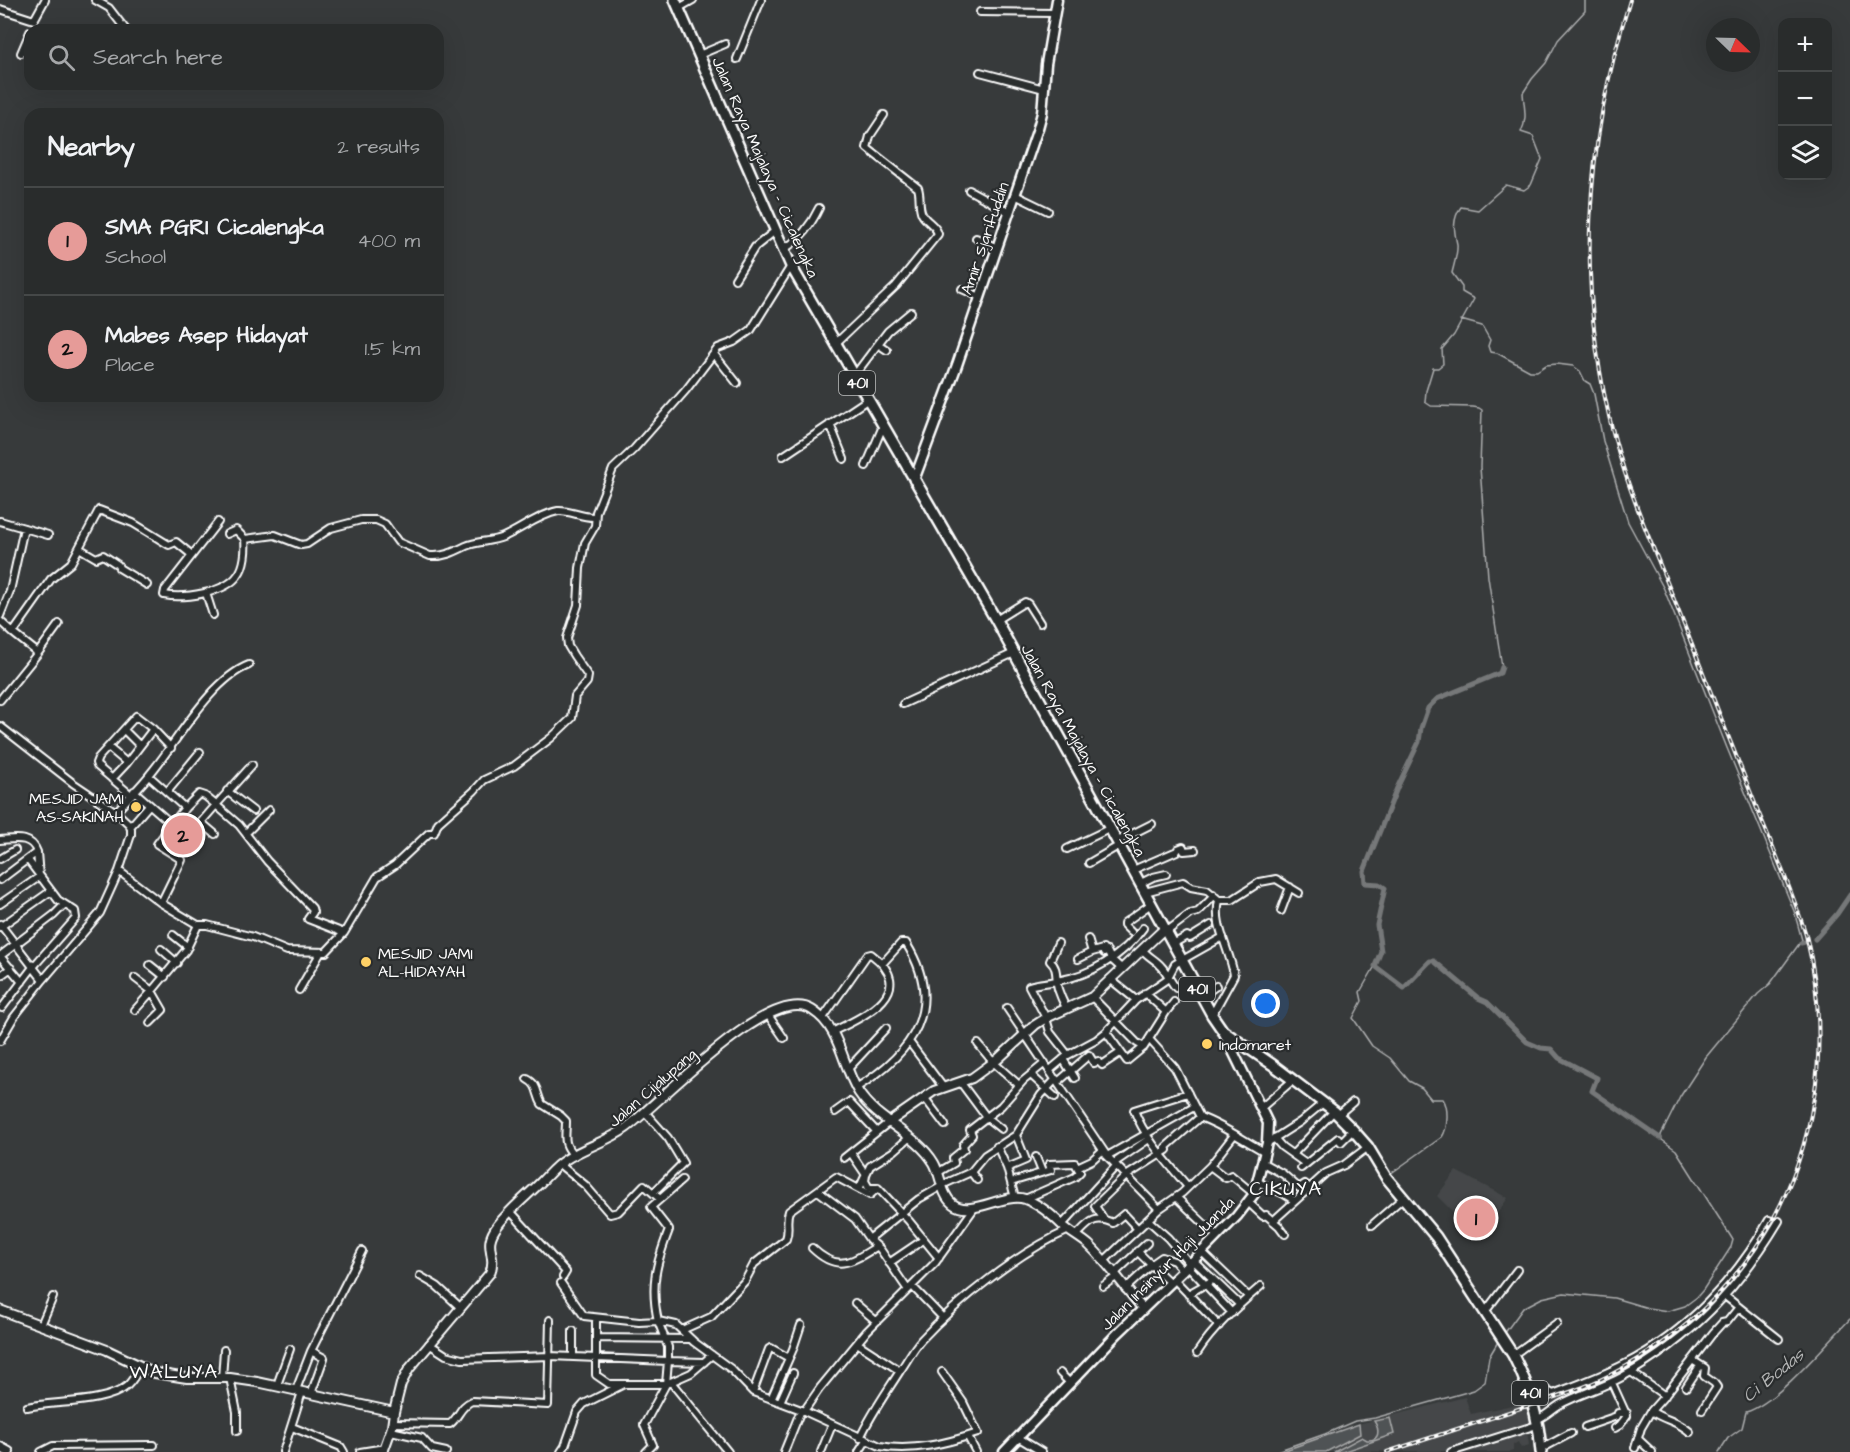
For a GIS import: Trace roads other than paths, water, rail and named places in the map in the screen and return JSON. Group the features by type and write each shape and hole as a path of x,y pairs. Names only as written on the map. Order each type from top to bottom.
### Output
{"main road":[{"name":"Amir Sjarifuddin","path":"914,480 1038,128 1057,0"},
{"name":"Jalan Raya Majalaya - Cicalengka","path":"677,4 791,266 996,620 1201,997 1223,1031 1323,1103 1353,1130 1368,1147 1386,1177 1440,1243 1513,1355 1530,1392 1541,1451"},
{"name":"Jalan Insinyur Haji Juanda","path":"1004,1452 1188,1265 1254,1194 1269,1144 1268,1123 1223,1031"}],"street":[{"path":"33,24 45,0"},
{"path":"95,0 109,8 121,24"},
{"path":"677,4 693,0"},
{"path":"737,58 761,0"},
{"path":"0,9 34,20"},
{"path":"980,12 1054,13"},
{"path":"699,55 725,45"},
{"path":"21,53 24,46"},
{"path":"980,72 1044,89"},
{"path":"835,344 896,286 938,234 937,229 921,212 918,188 867,148 867,142 884,115"},
{"path":"969,190 1009,213"},
{"path":"1015,195 1048,211"},
{"path":"783,249 791,245 807,227 819,207"},
{"path":"735,279 755,247 775,231"},
{"path":"976,237 997,248"},
{"path":"119,871 161,903 198,925 207,925 253,937 287,951 321,952 329,950 344,933 382,872 395,865 429,833 434,832 438,823 484,780 514,766 551,738 572,718 575,696 588,676 574,656 567,639 578,605 580,568 585,543 595,526 595,517 613,468 634,449 718,348 734,342 751,330 791,266"},
{"path":"962,289 980,297"},
{"path":"853,376 888,331 911,312"},
{"path":"878,344 887,350"},
{"path":"714,354 737,383"},
{"path":"783,456 867,400"},
{"path":"830,424 844,459"},
{"path":"866,466 883,426"},
{"path":"13,633 51,579 69,566 101,509 142,528 169,545 176,542 192,555"},
{"path":"245,539 275,535 301,545 307,544 332,528 361,520 376,520 385,524 398,542 435,556 458,552 472,544 501,538 557,512 588,518 595,517"},
{"path":"0,521 48,535"},
{"path":"218,522 163,593 171,596 206,593 226,584 238,575 243,562 245,539 236,530 226,534"},
{"path":"0,616 10,591 24,528"},
{"path":"79,548 96,558 103,555 118,565 120,569 147,585"},
{"path":"206,593 213,615"},
{"path":"996,620 1025,602 1040,623"},
{"path":"0,621 38,653"},
{"path":"0,700 58,624"},
{"path":"903,704 1014,653"},
{"path":"116,812 149,776 220,684 239,668 249,664"},
{"path":"171,748 153,729 136,717 96,763 112,779 172,824"},
{"path":"0,726 73,783 116,812 130,827 131,836 119,871 100,913 43,980 1,1037"},
{"path":"112,779 153,729"},
{"path":"124,730 140,746"},
{"path":"108,747 127,763"},
{"path":"167,792 200,752"},
{"path":"182,860 176,851 252,765"},
{"path":"149,776 185,808"},
{"path":"227,791 253,811"},
{"path":"182,860 157,844 199,794 206,796 246,833 267,861 312,908 313,912 308,919 344,933"},
{"path":"130,827 149,805"},
{"path":"246,833 269,810"},
{"path":"202,823 215,834"},
{"path":"1089,863 1152,824"},
{"path":"1067,849 1111,828"},
{"path":"0,840 17,838 32,843 37,852 39,877"},
{"path":"1133,870 1183,847 1184,850 1195,850"},
{"path":"0,859 15,850"},
{"path":"0,880 37,852"},
{"path":"2,1008 33,967 76,918 75,911 64,905 51,891 28,860"},
{"path":"161,903 182,860"},
{"path":"1143,888 1153,877 1166,874"},
{"path":"0,904 39,877"},
{"path":"1143,888 1183,882 1213,894 1219,900 1234,899 1265,880 1278,879 1299,892"},
{"path":"1281,911 1290,887"},
{"path":"43,980 1,926 51,891"},
{"path":"844,1158 876,1131 924,1097 944,1087 962,1083 993,1062 1035,1025 1092,997 1145,946 1165,930 1190,914 1198,912 1213,897 1213,894"},
{"path":"1212,1015 1234,975 1222,937 1217,907 1219,900"},
{"path":"1131,932 1124,923 1151,904"},
{"path":"22,982 0,956 64,905"},
{"path":"135,1010 177,963 188,947 198,925"},
{"path":"1173,944 1187,936 1190,938 1211,925"},
{"path":"1075,1078 1029,986 1091,971 1111,959 1141,931 1149,958 1162,967 1167,979 1176,988"},
{"path":"173,935 188,947"},
{"path":"1050,1070 1065,1057 1106,1032 1136,1000 1167,979 1175,964 1222,937"},
{"path":"1088,939 1092,952"},
{"path":"856,1088 879,1073 910,1042 924,1000 924,989 917,961 903,942 883,963"},
{"path":"1058,943 1050,961 1057,972 1057,987 1066,1008"},
{"path":"161,949 177,963"},
{"path":"1078,959 1092,952 1103,950 1104,953 1107,951 1111,959 1121,968"},
{"path":"299,990 321,952"},
{"path":"823,1018 867,955 871,954 883,963 892,981 891,988 884,998 862,1017 834,1031"},
{"path":"150,965 165,977"},
{"path":"0,976 11,968"},
{"path":"135,978 152,991 163,1010 150,1023"},
{"path":"1110,979 1136,1000"},
{"path":"1201,997 1216,986"},
{"path":"1145,993 1166,1012"},
{"path":"1092,997 1137,1043 1144,1047"},
{"path":"1106,1032 1127,1061 1144,1047 1174,1002"},
{"name":"Jalan Cijalupang","path":"384,1450 403,1379 429,1344 490,1273 492,1265 490,1238 498,1224 559,1164 612,1139 732,1038 768,1015 791,1007 802,1006 813,1010 823,1018 834,1031 847,1070 869,1106 888,1123 910,1137 934,1163 947,1198 954,1205 964,1208 975,1207"},
{"path":"1007,1008 1105,1153 1159,1209"},
{"path":"768,1015 784,1038"},
{"path":"847,1070 886,1028"},
{"path":"1149,1039 1175,1068 1200,1118 1219,1124 1234,1135 1282,1147 1294,1153 1304,1166 1329,1144 1338,1138 1341,1142 1353,1130"},
{"path":"910,1042 944,1087"},
{"path":"978,1044 993,1062 1019,1085"},
{"path":"869,1239 919,1199 970,1172 997,1146 1016,1136 1046,1088 1089,1055 1094,1063 1098,1061 1102,1065 1120,1053"},
{"path":"937,1173 954,1162 953,1158 964,1149 963,1144 972,1135 970,1130 1001,1106 1019,1085 1045,1063"},
{"path":"1031,1075 1055,1097"},
{"path":"527,1079 537,1088 542,1104 566,1121 566,1147 574,1156"},
{"path":"1261,1108 1292,1081"},
{"path":"962,1083 987,1118 1001,1129"},
{"path":"1188,1093 1134,1110 1160,1154 1188,1187"},
{"path":"924,1097 945,1125"},
{"path":"835,1112 849,1102 876,1131"},
{"path":"1294,1153 1336,1113 1353,1102"},
{"path":"1269,1144 1323,1103"},
{"path":"1069,1230 1115,1164 1148,1136 1194,1107"},
{"path":"645,1112 668,1138 683,1163 653,1193"},
{"path":"1138,1229 1125,1214 1113,1223 1103,1218 1095,1206 1126,1176 1167,1150 1166,1147 1200,1118"},
{"path":"1104,1262 1159,1209 1188,1187 1209,1166 1234,1135"},
{"path":"1007,1168 1025,1162 1016,1136"},
{"path":"1077,1167 1148,1136"},
{"path":"858,1189 870,1166 894,1151 910,1137"},
{"path":"997,1146 1007,1168 1015,1198"},
{"path":"1273,1221 1326,1173 1344,1165 1368,1147"},
{"path":"851,1153 866,1175 865,1181 869,1188 878,1188 939,1258"},
{"path":"1036,1156 1042,1172"},
{"path":"1011,1182 1050,1170 1049,1164 1075,1163 1080,1173 1075,1177 1025,1199"},
{"path":"1263,1163 1283,1174 1299,1188 1305,1184 1309,1188"},
{"path":"559,1164 585,1185 610,1214 618,1212 644,1185 660,1199"},
{"path":"1209,1166 1226,1178 1230,1175 1254,1194"},
{"path":"970,1172 977,1180"},
{"path":"682,1330 711,1317 745,1281 754,1264 786,1239 789,1211 836,1177 871,1195 878,1188"},
{"path":"646,1452 653,1445 644,1425 668,1383 668,1352 658,1322 655,1276 657,1263 669,1230 651,1209 682,1180"},
{"path":"1258,1182 1295,1201"},
{"path":"818,1191 851,1214 910,1288 943,1318"},
{"path":"1176,1197 1216,1235"},
{"path":"784,1452 802,1410 876,1321 939,1258 975,1207 1015,1198 1025,1199 1089,1245 1143,1309"},
{"path":"1372,1225 1403,1198"},
{"path":"1248,1202 1263,1216 1266,1215 1273,1221 1285,1234"},
{"path":"510,1211 566,1272 562,1280 581,1313 596,1318 673,1324 731,1369 753,1392 802,1410 863,1439 893,1449 947,1444 978,1433 963,1402 942,1372"},
{"path":"859,1452 868,1419 920,1342 943,1318 995,1275 1049,1239 1103,1218"},
{"path":"1148,1220 1168,1238 1204,1285 1232,1313"},
{"path":"1530,1392 1543,1388 1553,1394 1578,1385 1625,1365 1659,1343 1696,1313 1726,1281 1744,1260 1769,1220"},
{"path":"1451,1452 1475,1449 1537,1422 1560,1405 1612,1383 1673,1346 1725,1296 1747,1271 1779,1221"},
{"path":"889,1263 923,1240"},
{"path":"1103,1286 1146,1243"},
{"path":"812,1248 824,1259 839,1263 853,1262 876,1247"},
{"path":"283,1452 303,1392 311,1351 362,1251"},
{"path":"1137,1251 1188,1294 1219,1326"},
{"path":"1201,1251 1249,1297"},
{"path":"1125,1288 1152,1264 1165,1258 1188,1265 1213,1280 1240,1305"},
{"path":"1485,1312 1517,1270"},
{"path":"420,1276 437,1286 460,1307"},
{"path":"1188,1294 1213,1280"},
{"path":"1197,1353 1219,1326 1261,1286"},
{"path":"1725,1296 1779,1339"},
{"path":"41,1325 53,1297"},
{"path":"855,1303 876,1321"},
{"path":"1635,1448 1641,1428 1651,1411 1722,1323 1727,1322 1740,1307"},
{"path":"0,1310 107,1350 155,1373 175,1377 226,1378 278,1385 394,1412"},
{"path":"596,1318 595,1372 598,1378 609,1384 668,1383 691,1372 712,1355"},
{"path":"392,1427 450,1424 463,1406 472,1401 548,1405 550,1320"},
{"path":"1513,1355 1557,1323"},
{"path":"771,1399 801,1325"},
{"path":"573,1331 573,1357"},
{"path":"596,1338 691,1339"},
{"path":"857,1343 900,1371"},
{"path":"429,1344 442,1353 462,1359 550,1356 705,1362"},
{"path":"278,1385 290,1349"},
{"path":"753,1392 769,1349 789,1358"},
{"path":"224,1350 226,1378 237,1412 237,1431"},
{"path":"303,1392 324,1358 311,1351"},
{"path":"1692,1360 1706,1369 1704,1376 1717,1387 1702,1410"},
{"path":"1686,1387 1701,1365"},
{"path":"27,1407 109,1395 128,1385 141,1366"},
{"path":"1631,1372 1665,1396"},
{"path":"780,1402 793,1373"},
{"path":"1060,1373 1070,1383"},
{"path":"668,1383 728,1452"},
{"path":"1612,1383 1627,1413 1626,1420 1615,1428"},
{"path":"561,1452 581,1407 624,1384"},
{"path":"1651,1411 1661,1418 1678,1422 1690,1432"},
{"path":"1585,1427 1617,1416 1618,1413 1627,1413"},
{"path":"821,1452 832,1425"},
{"path":"292,1427 341,1448 344,1452"},
{"path":"392,1427 422,1438 432,1449 446,1452"},
{"path":"1541,1451 1571,1433"},
{"path":"968,1437 976,1452"},
{"path":"1018,1438 1042,1452"},
{"path":"1638,1439 1652,1452"},
{"path":"41,1452 53,1446 154,1445"},
{"path":"0,1447 9,1452"},
{"path":"360,1452 384,1450"}],"waterway":[{"path":"1502,667 1488,577 1480,467 1482,410 1473,407 1431,406 1425,402 1426,391 1433,368 1438,368 1443,364 1442,349 1454,335 1474,299 1462,292 1462,287 1452,273 1457,251 1456,216 1461,207 1478,210 1506,185 1524,190 1531,185 1542,159 1533,136 1521,132 1525,117 1523,93 1546,63 1558,40 1585,11 1585,0"},
{"path":"1461,320 1482,326 1490,340 1488,346 1490,352 1497,353 1530,371 1537,371 1546,365 1573,366 1590,384 1603,441 1628,522 1664,589 1794,911 1802,940 1770,984 1758,994 1706,1057 1680,1097 1661,1135 1662,1140 1676,1150 1733,1240 1731,1247 1703,1290 1685,1306 1668,1311 1614,1298 1564,1293 1542,1298 1523,1308 1504,1334"},
{"path":"1502,667 1500,673 1437,699 1428,708 1419,742 1397,788 1364,871 1365,883 1379,884 1385,888 1377,925 1381,951 1375,966 1404,988 1430,961 1434,961 1478,998 1487,1002 1527,1042 1541,1048 1551,1049 1559,1058 1597,1078 1592,1091 1660,1138"},
{"path":"1815,939 1850,895"},
{"path":"1801,943 1805,942"},
{"path":"1375,966 1360,992 1362,1001 1353,1018 1372,1046 1390,1058 1409,1081 1422,1088 1431,1099 1443,1099 1447,1113 1446,1129 1442,1137 1390,1174"},
{"name":"Ci Bodas","path":"1719,1452 1728,1438 1742,1428 1746,1412 1758,1407 1786,1385 1850,1319"},
{"path":"1274,1452 1355,1421 1375,1418 1474,1390 1485,1382 1489,1357 1499,1340"}],"railway":[{"path":"1387,1452 1586,1386 1610,1375 1668,1339 1717,1295 1757,1245 1787,1190 1807,1131 1817,1068 1817,1002 1806,935 1784,873 1634,498 1615,440 1602,384 1594,329 1590,274 1590,219 1594,164 1603,109 1630,0"}],"place":[{"name":"MESJID JAMI AS-SAKINAH","path":"136,807"},
{"name":"Mabes Asep Hidayat","path":"183,835"},
{"name":"MESJID JAMI AL-HIDAYAH","path":"366,962"},
{"name":"Indomaret","path":"1207,1044"},
{"name":"SMA PGRI Cicalengka","path":"1476,1218"}],"district":[{"name":"CIKUYA","path":"1286,1188"},
{"name":"WALUYA","path":"174,1371"}]}
